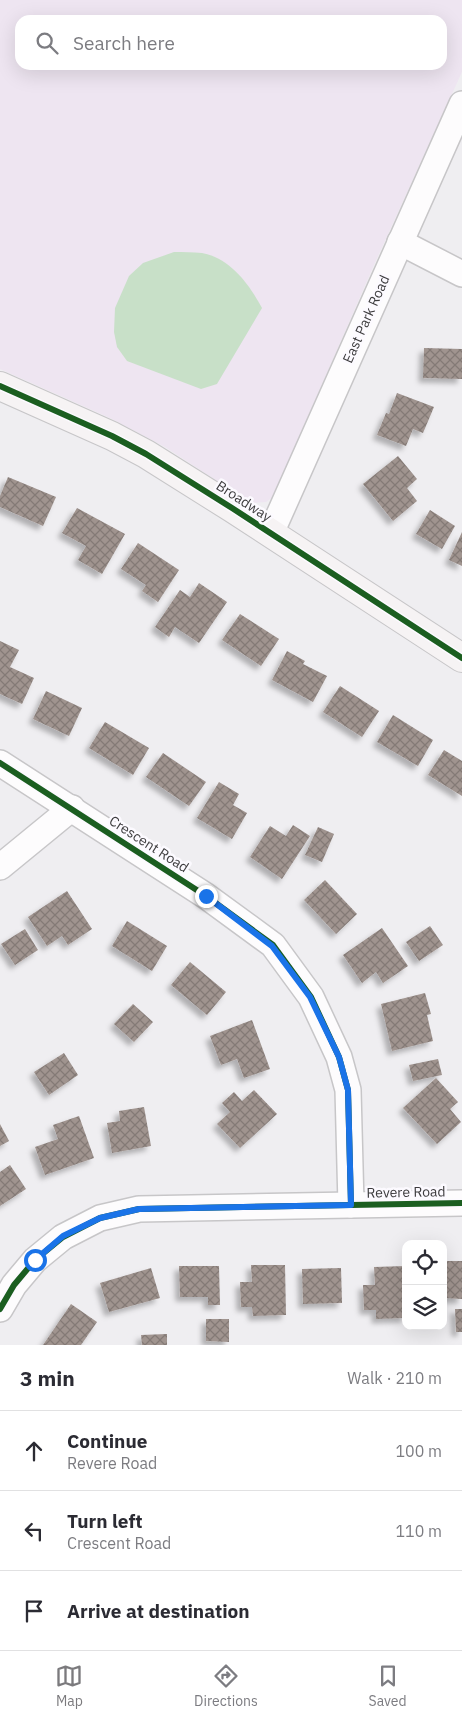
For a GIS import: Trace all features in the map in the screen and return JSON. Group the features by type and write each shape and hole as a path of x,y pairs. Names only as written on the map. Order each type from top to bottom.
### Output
{"street":[{"name":"East Park Road","path":"271,533 462,104"},
{"path":"400,242 462,274"},
{"name":"Broadway","path":"0,386 112,436 146,454 462,658"},
{"name":"Crescent Road","path":"0,763 206,896 272,946 310,997 339,1057 348,1090 351,1205"},
{"path":"0,867 72,808"},
{"name":"Revere Road","path":"0,1309 14,1285 35,1260 63,1236 100,1218 139,1209 462,1203"}],"shaded area":[{"path":"0,0 462,0 462,72 374,265 273,497 266,502 251,503 165,447 110,418 0,369"}],"green space":[{"path":"174,252 202,253 221,260 245,281 262,308 217,384 201,389 127,361 117,347 114,332 115,308 129,276 143,263"}],"building":[{"path":"424,348 462,349 462,379 423,378"},
{"path":"397,393 434,407 423,433 413,429 406,446 377,435 386,413 389,414"},
{"path":"398,456 417,479 407,488 417,501 393,521 363,484"},
{"path":"8,477 56,497 43,526 0,507 0,496"},
{"path":"77,508 125,534 102,574 78,560 86,546 62,533"},
{"path":"430,510 455,526 442,549 416,534"},
{"path":"462,532 462,566 449,560"},
{"path":"138,543 179,570 158,602 142,591 146,585 121,569"},
{"path":"199,583 227,602 199,643 175,627 169,637 155,627 180,590 190,597"},
{"path":"240,614 279,639 261,666 222,640"},
{"path":"0,641 19,650 10,667 34,678 22,704 0,694"},
{"path":"287,651 305,661 303,664 327,676 313,702 272,680"},
{"path":"340,686 379,711 362,737 323,712"},
{"path":"46,691 82,708 69,736 33,719"},
{"path":"393,715 433,740 418,766 377,742"},
{"path":"105,722 149,748 133,775 89,748"},
{"path":"444,750 462,761 462,796 428,775"},
{"path":"163,753 206,782 189,806 146,777"},
{"path":"219,782 239,794 233,805 247,813 232,839 197,818"},
{"path":"293,825 310,836 282,879 250,857 270,826 286,836"},
{"path":"318,827 334,834 322,862 305,855"},
{"path":"325,880 357,914 336,934 304,900"},
{"path":"67,891 92,929 68,945 62,936 47,946 28,917"},
{"path":"127,921 167,946 152,971 112,946"},
{"path":"430,926 443,945 419,961 406,942"},
{"path":"382,928 408,966 383,983 376,972 362,983 343,955"},
{"path":"25,929 38,950 15,965 1,944"},
{"path":"190,962 226,992 207,1015 171,985"},
{"path":"425,993 431,1014 427,1015 433,1041 392,1051 381,1004"},
{"path":"133,1004 153,1022 134,1042 114,1024"},
{"path":"252,1020 270,1069 244,1078 237,1059 221,1065 210,1036"},
{"path":"64,1053 78,1075 49,1095 34,1072"},
{"path":"438,1059 442,1075 413,1081 409,1065"},
{"path":"436,1078 458,1102 450,1109 461,1122 437,1144 403,1108"},
{"path":"254,1090 277,1114 240,1148 217,1124 230,1112 222,1103 234,1092 242,1101"},
{"path":"144,1107 151,1146 112,1153 107,1123 120,1121 119,1111"},
{"path":"79,1116 94,1158 45,1175 35,1147 58,1139 53,1125"},
{"path":"0,1124 9,1141 0,1146"},
{"path":"10,1165 26,1189 0,1206 0,1172"},
{"path":"447,1261 462,1261 462,1299 447,1298"},
{"path":"251,1265 285,1265 286,1315 253,1316 252,1307 241,1307 240,1282 252,1282"},
{"path":"179,1266 219,1266 220,1305 208,1305 208,1297 180,1297"},
{"path":"402,1266 402,1318 376,1319 376,1310 364,1310 363,1285 375,1285 374,1267"},
{"path":"151,1268 160,1298 109,1312 100,1283"},
{"path":"341,1268 342,1303 303,1304 302,1269"},
{"path":"71,1304 97,1322 81,1345 43,1345"},
{"path":"455,1309 462,1309 462,1332 456,1332"},
{"path":"206,1319 229,1319 229,1342 206,1341"},
{"path":"167,1334 167,1345 142,1345 141,1335"}],"cycle path":[{"path":"0,386 112,436 146,454 462,658"},
{"path":"0,763 206,896 273,945 311,997 339,1057 348,1090 351,1205"},
{"path":"0,1309 14,1285 35,1260 63,1237 100,1218 139,1209 462,1203"}],"route":[{"path":"35,1260 63,1236 100,1218 139,1209 351,1205 348,1090 339,1057 310,997 272,946 206,896"}]}
